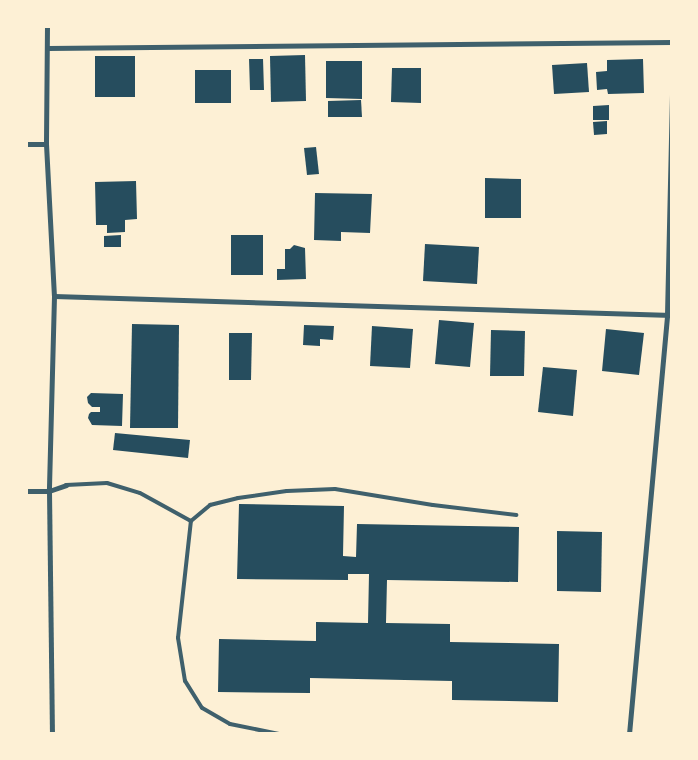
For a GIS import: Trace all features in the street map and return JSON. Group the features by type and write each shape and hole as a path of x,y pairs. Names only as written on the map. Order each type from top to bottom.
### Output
{"street":[{"path":"47,26 46,144 54,296 49,491 52,734"},
{"path":"48,48 672,42"},
{"path":"629,734 669,315 672,90"},
{"path":"26,144 46,144"},
{"path":"54,296 669,315"},
{"path":"26,491 49,491 66,485"}],"lane":[{"path":"66,485 107,483 140,493 191,520"},
{"path":"279,734 230,724 202,708 185,682 178,638 191,520 210,505 238,498 287,491 335,489 433,506 516,515"}],"building":[{"path":"305,55 306,101 271,102 270,56"},
{"path":"95,56 135,56 135,97 95,97"},
{"path":"249,59 263,59 264,90 250,90"},
{"path":"643,59 644,93 608,94 607,89 597,90 596,72 607,71 607,60"},
{"path":"326,61 362,61 362,99 326,98"},
{"path":"587,63 589,92 554,94 552,65"},
{"path":"392,68 421,68 421,103 391,102"},
{"path":"195,70 231,70 231,103 195,103"},
{"path":"361,100 362,117 328,117 328,101"},
{"path":"609,105 609,120 593,120 593,106"},
{"path":"607,121 607,134 594,135 593,122"},
{"path":"316,147 319,174 307,175 304,148"},
{"path":"485,178 521,179 521,218 485,218"},
{"path":"136,181 137,219 125,220 125,232 107,233 107,225 96,225 95,182"},
{"path":"315,193 372,194 370,233 341,232 341,241 314,240"},
{"path":"121,235 121,247 104,247 104,236"},
{"path":"231,235 263,235 263,275 231,275"},
{"path":"425,244 479,247 477,284 423,281"},
{"path":"294,245 305,248 306,279 277,280 277,269 285,269 285,249 290,249"},
{"path":"439,320 474,323 470,367 435,364"},
{"path":"132,324 179,325 178,428 130,428"},
{"path":"304,325 334,326 333,340 320,339 320,346 303,345"},
{"path":"372,326 413,329 410,368 370,366"},
{"path":"606,329 644,333 639,375 602,371"},
{"path":"491,330 525,331 524,376 490,376"},
{"path":"229,333 252,333 251,380 229,380"},
{"path":"543,367 577,370 573,416 538,412"},
{"path":"91,393 123,394 122,426 92,425 88,418 89,414 91,412 100,412 100,407 92,407 88,403 87,397"},
{"path":"115,433 190,440 188,458 113,450"},
{"path":"239,504 344,506 343,556 356,557 357,524 519,527 518,582 387,580 386,623 450,624 450,642 559,644 558,702 452,700 452,681 310,678 310,693 218,692 219,639 316,641 316,622 368,623 369,574 348,574 348,580 237,579"},
{"path":"557,531 602,532 601,592 557,591"}]}
